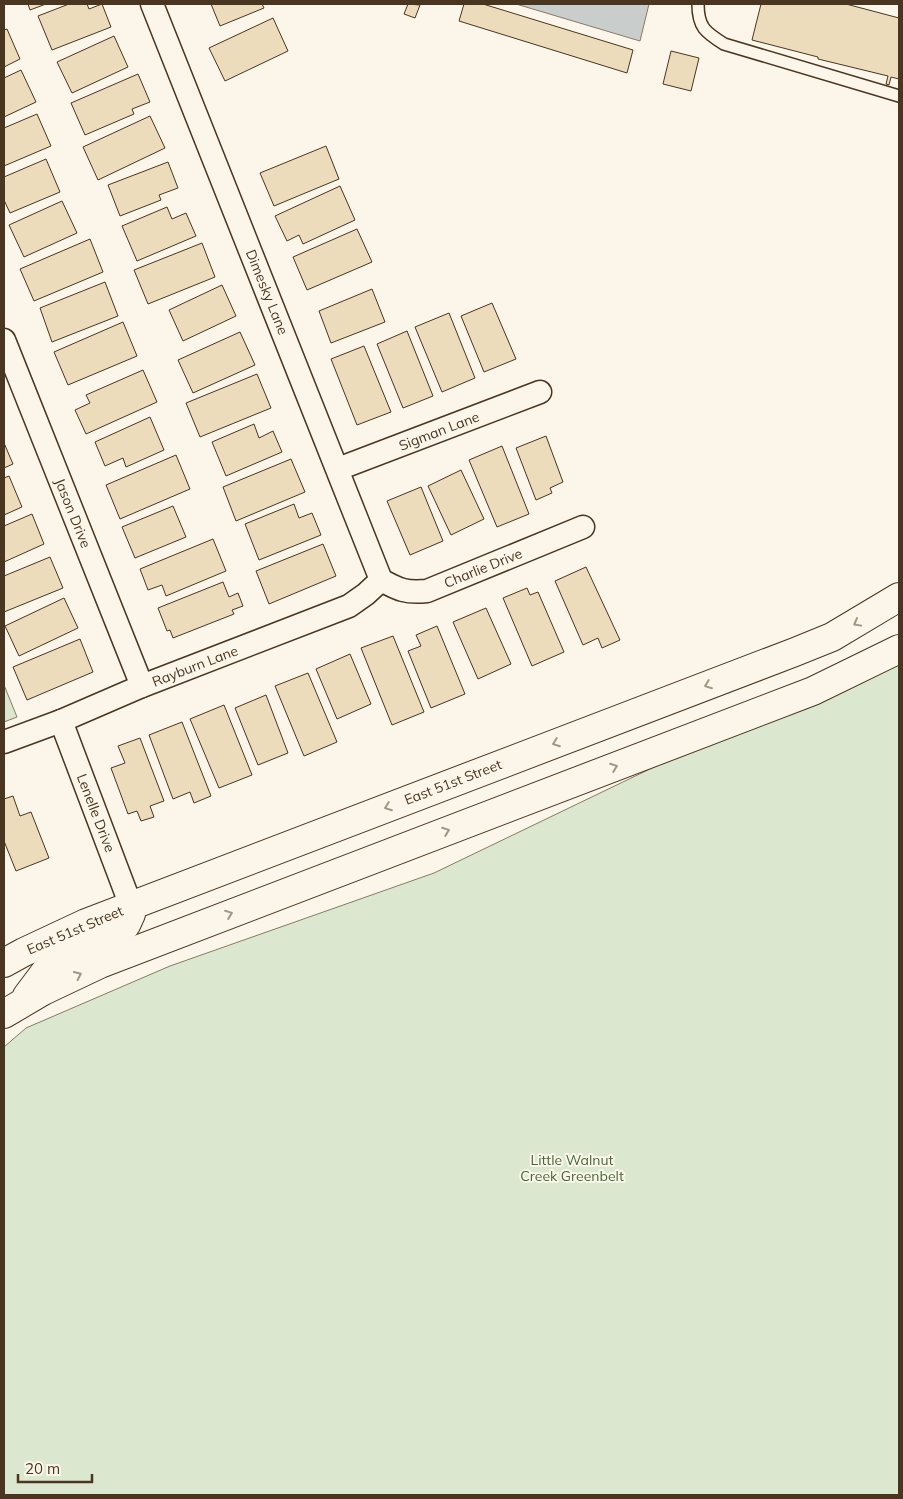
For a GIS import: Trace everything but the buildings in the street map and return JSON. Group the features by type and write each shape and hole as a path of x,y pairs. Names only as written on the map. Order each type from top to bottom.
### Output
{"street":[{"name":"Dimesky Lane","path":"152,4 381,580"},
{"name":"Jason Drive","path":"4,340 142,686"},
{"name":"Sigman Lane","path":"338,469 540,392"},
{"name":"Charlie Drive","path":"381,580 401,591 427,591 583,528"},
{"name":"Rayburn Lane","path":"4,742 349,606 381,580"},
{"name":"East 51st Street","path":"4,963 86,923 832,637 899,598"},
{"path":"13,1008 43,991 100,964 813,692 899,649"},
{"name":"Lenelle Drive","path":"61,721 131,906"},
{"path":"13,1008 51,964 126,926 130,920 131,906"}],"lane":[{"path":"698,4 698,18 706,33 724,44 899,96"}],"green space":[{"name":"Little Walnut Creek Greenbelt","path":"899,649 899,1495 4,1495 4,1047 26,1028 170,966 434,873"},
{"path":"4,685 17,717 4,722"}],"shaded area":[{"path":"516,4 649,4 640,41"}]}
